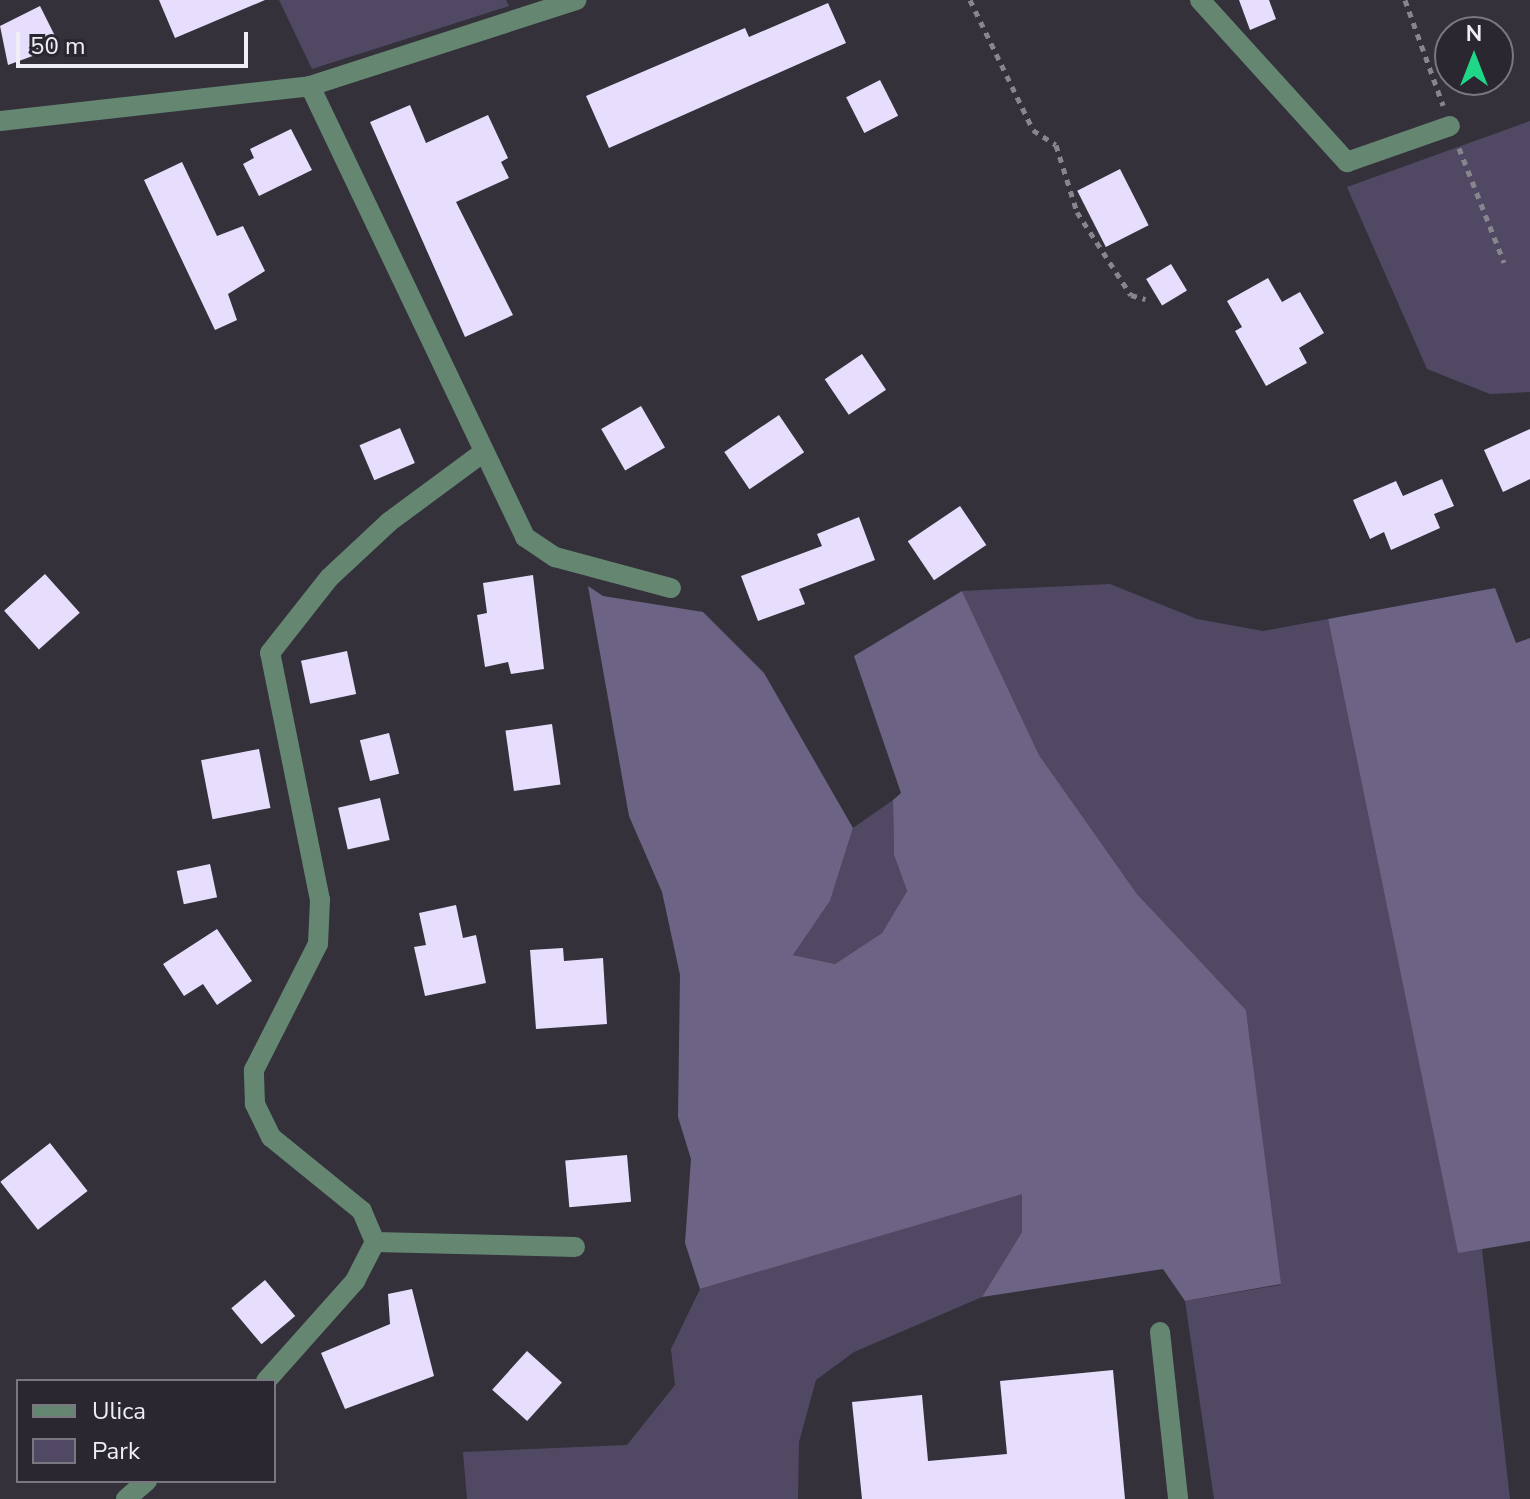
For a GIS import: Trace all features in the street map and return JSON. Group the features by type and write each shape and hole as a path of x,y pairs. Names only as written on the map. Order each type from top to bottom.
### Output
{"street":[{"path":"0,121 310,86 576,0"},
{"path":"1200,0 1347,162 1450,126"},
{"path":"310,86 481,454 525,537 555,557 671,588"},
{"path":"268,1379 355,1281 375,1242 362,1211 271,1137 255,1104 254,1070 318,944 320,900 270,653 329,578 389,522 481,454"},
{"path":"375,1242 575,1247"},
{"path":"1160,1332 1178,1499"},
{"path":"126,1499 145,1483"}],"path":[{"path":"970,0 1033,130 1056,145 1077,212 1131,295 1145,299"},
{"path":"1405,0 1450,126 1504,262"}],"green space":[{"path":"279,0 506,0 509,6 312,69"},
{"path":"1530,121 1530,392 1490,394 1427,369 1347,187"},
{"path":"1110,584 1197,619 1263,631 1328,619 1458,1252 1482,1249 1510,1499 1214,1499 1185,1301 1280,1285 1246,1010 1137,894 1039,755 962,591"},
{"path":"893,800 894,855 907,891 882,933 835,964 793,955 830,901 853,828"},
{"path":"1023,1193 1022,1232 982,1297 854,1352 816,1380 799,1442 798,1499 467,1499 463,1452 627,1445 675,1385 671,1349 700,1289"}],"shaded area":[{"path":"588,586 603,596 703,612 764,673 853,828 830,901 793,955 835,964 882,933 907,891 894,855 893,800 901,793 854,656 962,591 1039,755 1137,894 1246,1010 1281,1284 1185,1301 1163,1269 982,1297 1022,1232 1022,1194 700,1289 685,1243 691,1159 678,1117 680,975 662,892 629,816"},
{"path":"1495,588 1516,643 1530,638 1530,1241 1458,1253 1328,619"}],"building":[{"path":"159,0 265,0 175,38"},
{"path":"1239,0 1269,0 1276,19 1250,30"},
{"path":"828,3 846,43 609,148 586,96 745,28 749,37"},
{"path":"40,6 60,46 8,65 0,26"},
{"path":"880,80 898,116 864,133 846,97"},
{"path":"410,105 426,143 488,115 508,158 501,162 509,178 456,202 513,315 465,337 370,122"},
{"path":"291,129 312,170 259,196 243,164 254,158 250,149"},
{"path":"182,162 217,236 243,226 265,271 228,294 237,320 215,330 144,180"},
{"path":"1120,169 1149,225 1106,247 1077,191"},
{"path":"1171,264 1187,291 1162,306 1146,279"},
{"path":"1268,278 1282,302 1300,292 1324,333 1299,348 1307,363 1266,386 1235,331 1242,327 1227,301"},
{"path":"862,354 886,390 849,415 825,379"},
{"path":"641,406 665,448 625,471 601,429"},
{"path":"779,415 804,452 749,489 724,452"},
{"path":"400,428 415,463 374,480 359,445"},
{"path":"1530,429 1530,479 1503,492 1484,450"},
{"path":"1442,479 1454,506 1434,514 1440,528 1391,550 1384,532 1370,539 1353,500 1396,481 1403,496"},
{"path":"960,506 986,545 934,580 908,541"},
{"path":"859,517 875,560 799,589 805,604 758,621 741,576 822,546 817,534"},
{"path":"45,574 80,613 39,649 4,611"},
{"path":"533,575 544,669 511,674 508,662 485,667 477,615 487,613 483,583"},
{"path":"347,651 356,694 310,704 301,661"},
{"path":"552,724 560,784 514,791 505,731"},
{"path":"389,733 399,774 370,781 360,740"},
{"path":"259,749 270,808 213,819 201,760"},
{"path":"380,798 390,840 348,850 338,808"},
{"path":"210,864 217,897 184,904 177,871"},
{"path":"456,905 463,938 476,935 486,983 425,996 414,947 426,945 419,913"},
{"path":"217,929 252,981 217,1005 203,984 184,996 163,964"},
{"path":"563,948 564,961 603,958 607,1024 536,1029 530,950"},
{"path":"50,1143 88,1191 38,1230 0,1182"},
{"path":"627,1155 631,1202 569,1207 565,1160"},
{"path":"265,1280 295,1316 262,1344 231,1308"},
{"path":"412,1289 434,1376 345,1409 321,1353 390,1324 388,1294"},
{"path":"527,1351 562,1382 527,1421 492,1390"},
{"path":"1113,1370 1125,1499 862,1499 852,1402 922,1395 928,1461 1007,1454 1000,1381"}]}
